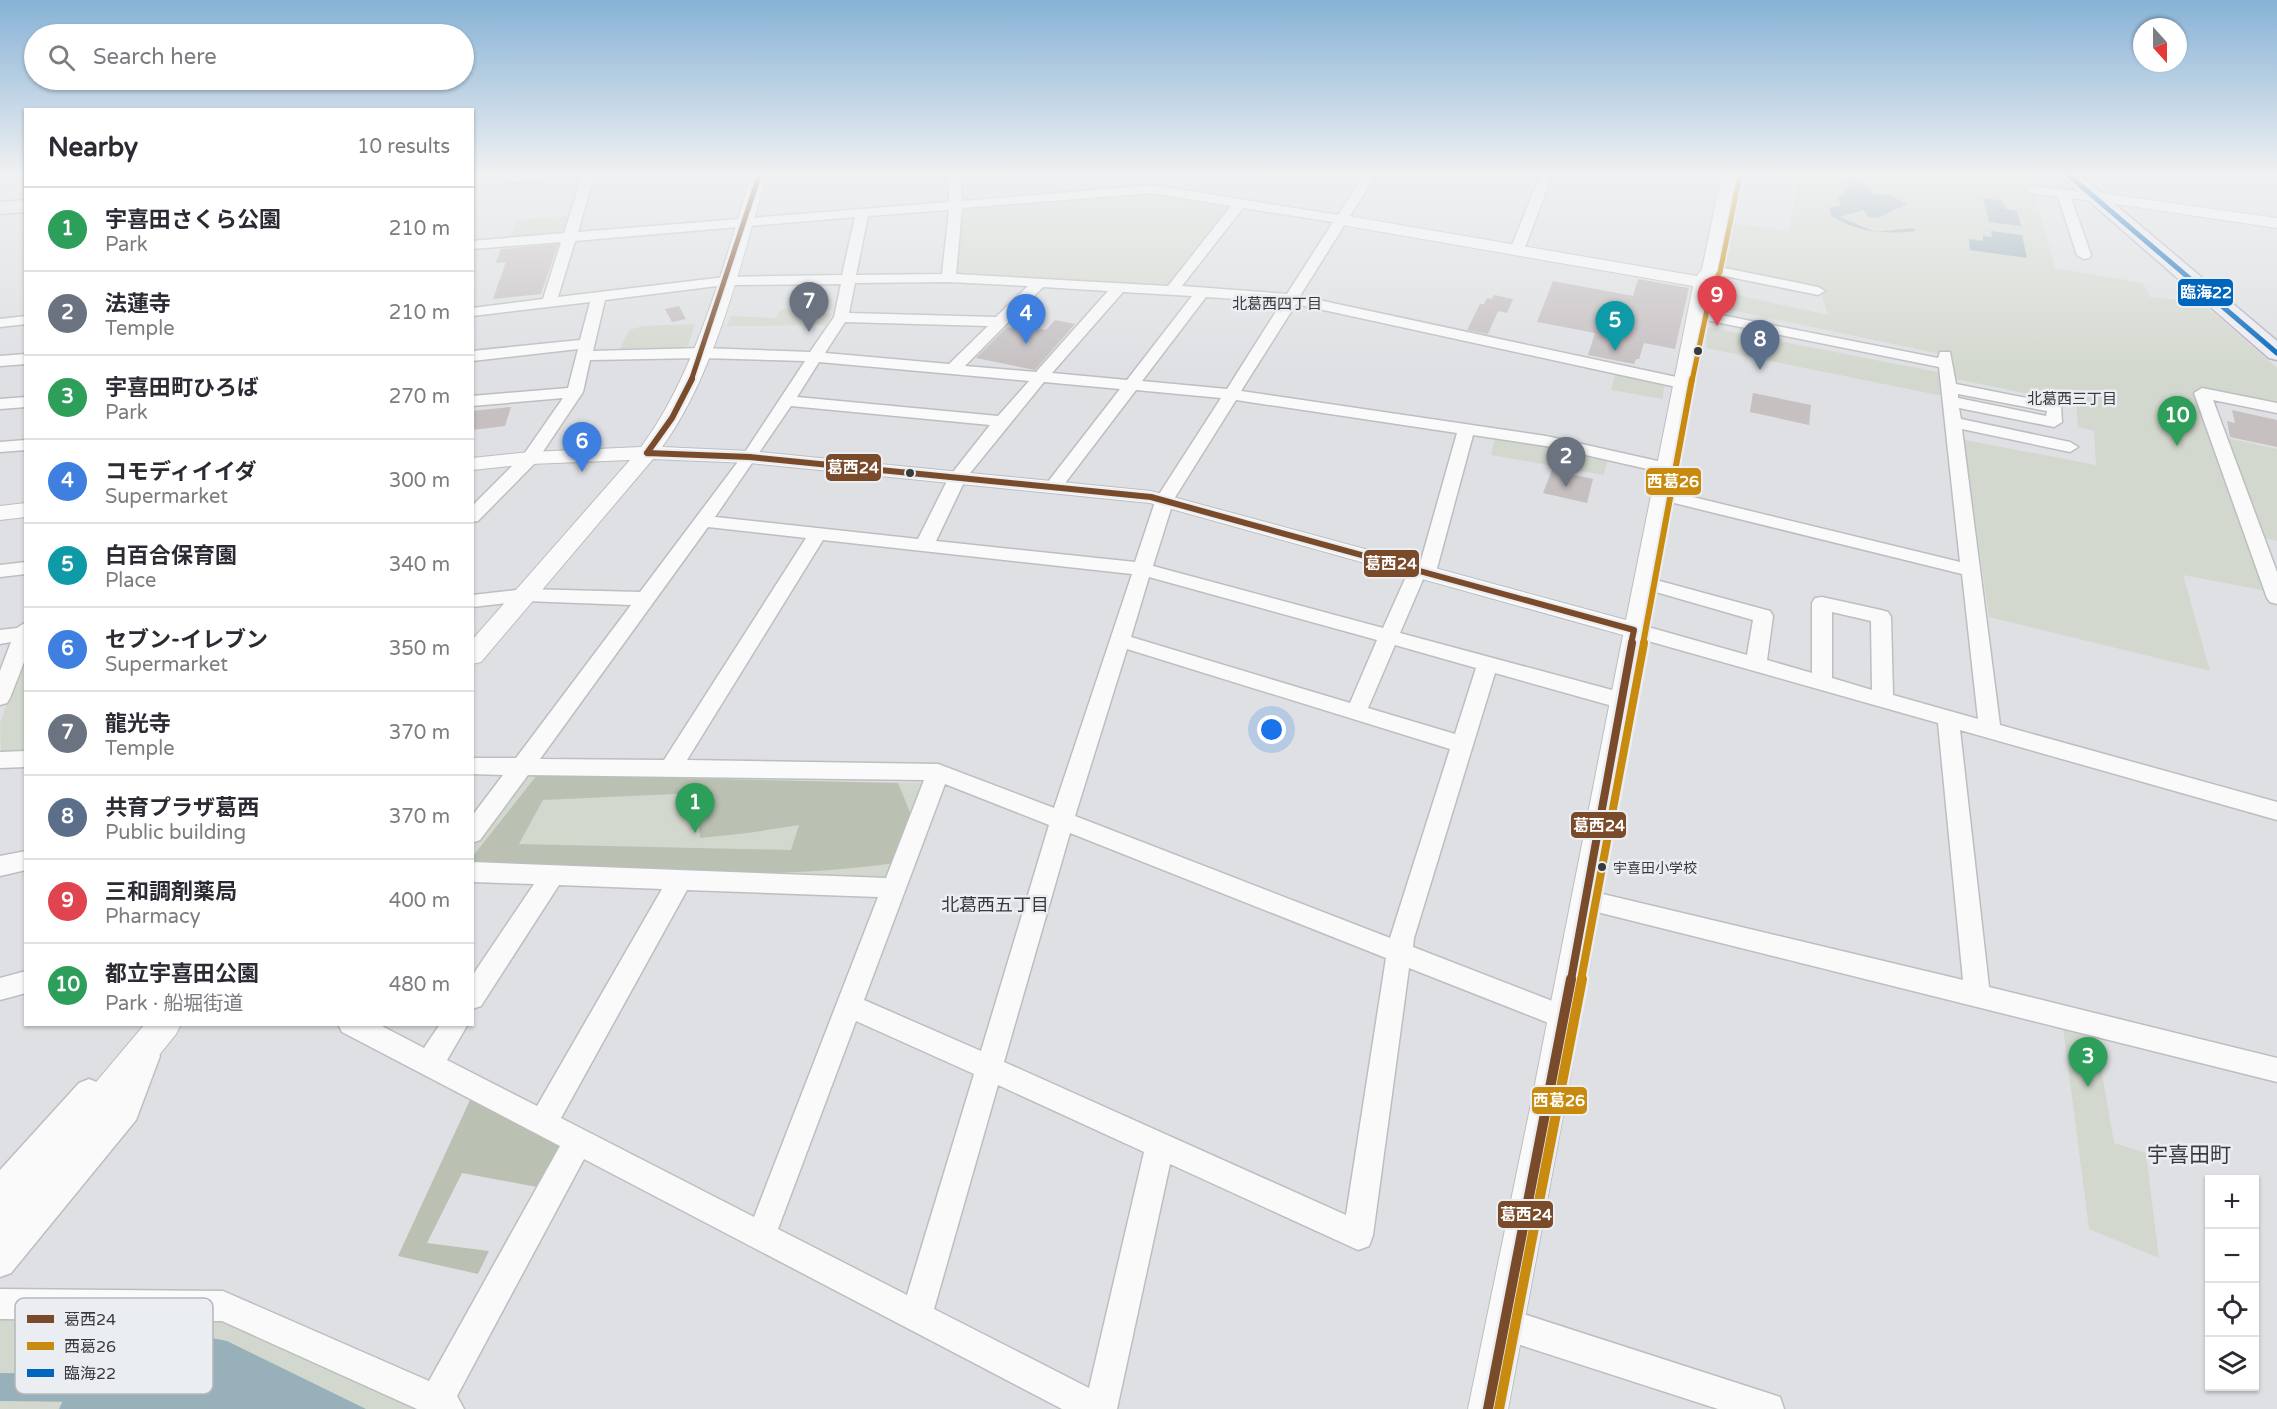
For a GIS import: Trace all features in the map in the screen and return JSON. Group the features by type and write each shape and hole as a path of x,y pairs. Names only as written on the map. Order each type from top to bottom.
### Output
{"main road":[{"path":"2143,239 2277,353"}],"street":[{"path":"474,245 548,239"},
{"path":"549,304 568,239"},
{"path":"474,654 662,435 684,398 702,353 740,239"},
{"path":"474,831 750,457 842,317 857,239"},
{"path":"949,278 953,239"},
{"path":"1172,290 1212,239"},
{"path":"916,1316 1062,820 1165,500 1330,239"},
{"path":"1451,239 1705,277 1818,291"},
{"path":"1517,250 1521,239"},
{"path":"1488,1409 1564,1017 1681,383 1714,239"},
{"path":"2080,239 2084,255"},
{"path":"1705,277 1779,295"},
{"path":"474,312 725,281 949,278 1172,290 1293,299 1681,383"},
{"path":"952,369 1038,284"},
{"path":"924,546 958,477 1002,421 1118,288"},
{"path":"1053,487 1202,293"},
{"path":"474,515 530,458 574,392 598,298"},
{"path":"1696,314 1945,359 1990,730"},
{"path":"842,317 1001,322"},
{"path":"0,323 24,320"},
{"path":"474,356 585,350 815,357 1131,384 1231,394 1546,441 1665,468"},
{"path":"0,361 24,358"},
{"path":"474,401 574,392"},
{"path":"2277,408 2202,393 2277,598"},
{"path":"1949,394 2055,408 2054,422 1949,394"},
{"path":"786,401 1002,421"},
{"path":"0,404 24,402"},
{"path":"1952,422 2070,447"},
{"path":"1357,710 1387,637 1422,571 1466,429"},
{"path":"0,447 24,445"},
{"path":"474,464 530,458 647,453 750,457 1165,500 1756,663 2277,811"},
{"path":"1660,494 1970,570"},
{"path":"0,513 24,510"},
{"path":"702,521 1142,568 1623,701"},
{"path":"670,769 818,534"},
{"path":"0,571 24,568"},
{"path":"1656,586 1763,616 1756,663"},
{"path":"474,602 525,595 645,599"},
{"path":"1822,682 1822,603 1881,617 1883,699"},
{"path":"0,637 24,632"},
{"path":"0,698 24,635"},
{"path":"1119,640 1357,710 1461,744"},
{"path":"851,1006 1358,1235 1386,1030 1402,938 1487,665"},
{"path":"1948,718 1977,994"},
{"path":"0,760 24,759"},
{"path":"474,766 938,772 1564,1017"},
{"path":"762,1236 938,772"},
{"path":"0,866 24,860"},
{"path":"474,872 894,888"},
{"path":"474,995 553,875"},
{"path":"543,1123 680,880"},
{"path":"1586,900 1977,994 2277,1070"},
{"path":"0,989 24,983"},
{"path":"355,1026 1096,1409"},
{"path":"429,1065 454,1026"},
{"path":"0,1192 116,1061 159,1032"},
{"path":"0,1224 159,1032"},
{"path":"0,1262 126,1111 159,1032"},
{"path":"213,1306 223,1306 442,1405 578,1141"},
{"path":"1101,1409 1160,1144"},
{"path":"0,1304 15,1304"},
{"path":"1505,1324 1768,1409"}],"shaded area":[{"path":"957,239 1207,239 1169,288 954,275"},
{"path":"1730,239 2047,239 2055,268 2143,283 2150,297 2201,302 2277,368 2277,407 2198,391 2213,435 2277,449 2277,541 2248,534 2267,591 2183,575 2210,671 1989,617 1964,442 1960,439 2096,465 2094,431 2078,427 2076,404 1942,376 1943,396 1706,348 1708,327 1952,375 1950,356 1712,306 1715,290 1828,315 1820,290 1723,270"},
{"path":"781,309 832,314 826,325 727,326 731,316 776,318"},
{"path":"695,324 688,345 679,349 619,351 629,330 643,326"},
{"path":"1615,374 1664,386 1663,399 1611,390"},
{"path":"1495,438 1550,447 1550,450 1607,461 1604,475 1491,455"},
{"path":"24,656 24,752 1,752 0,723"},
{"path":"537,775 925,783 889,877 878,881 474,863 474,847 523,779"},
{"path":"2063,1027 2095,1032 2114,1143 2146,1153 2159,1258 2089,1229"},
{"path":"0,1307 15,1307 15,1394 213,1394 213,1314 222,1314 421,1409 0,1409"}],"green space":[{"path":"537,775 898,783 912,817 895,863 790,872 631,871 474,863 474,855","holes":["697,793 700,838 799,825 791,850 519,844 543,800"]},
{"path":"470,1100 562,1148 537,1187 462,1173 427,1243 489,1251 478,1274 398,1256"}],"water":[{"path":"1969,239 1983,241 1983,239 2023,239 2027,258 1970,250"},
{"path":"213,1338 227,1341 366,1409 59,1409 66,1394 213,1394"}],"building":[{"path":"558,244 541,294 493,299 506,262 496,263 501,249"},
{"path":"1638,279 1689,288 1675,349 1644,343 1639,359 1636,359 1634,364 1588,355 1595,333 1537,322 1553,281 1633,296"},
{"path":"1494,295 1513,299 1507,313 1498,311 1488,334 1467,330 1480,304 1484,304 1487,298 1492,299"},
{"path":"679,306 686,319 672,322 665,309"},
{"path":"1055,320 1075,324 1035,370 976,358 1007,327 1015,329 1018,325 1046,330"},
{"path":"1753,393 1811,405 1809,425 1750,412"},
{"path":"511,407 505,426 474,430 474,411"},
{"path":"2232,410 2277,420 2277,447 2230,437 2227,421 2235,423"},
{"path":"1552,470 1593,479 1587,503 1543,493"}],"waterway":[{"path":"0,1387 15,1387"}],"transit line":[{"name":"葛西24","path":"647,453 672,418 691,381 738,239"},
{"name":"西葛26","path":"1499,1409 1561,1091 1691,385 1712,286 1720,272 1727,239"},
{"name":"臨海22","path":"2143,239 2277,353"},
{"name":"葛西24","path":"647,453 750,457 1151,497 1634,630"},
{"name":"葛西24","path":"1488,1409 1564,1017 1634,630"}],"place":[{"name":"三和調剤薬局","path":"1717,326"},
{"name":"龍光寺","path":"809,332"},
{"name":"コモディイイダ","path":"1026,344"},
{"name":"白百合保育園","path":"1615,351"},
{"name":"共育プラザ葛西","path":"1760,370"},
{"name":"都立宇喜田公園","path":"2177,446"},
{"name":"セブン-イレブン","path":"582,472"},
{"name":"法蓮寺","path":"1566,487"},
{"name":"宇喜田さくら公園","path":"695,833"},
{"name":"宇喜田小学校","path":"1602,867"},
{"name":"宇喜田町ひろば","path":"2088,1087"}],"district":[{"name":"北葛西四丁目","path":"1277,304"},
{"name":"北葛西三丁目","path":"2072,399"},
{"name":"北葛西五丁目","path":"995,905"},
{"name":"宇喜田町","path":"2189,1155"}]}
